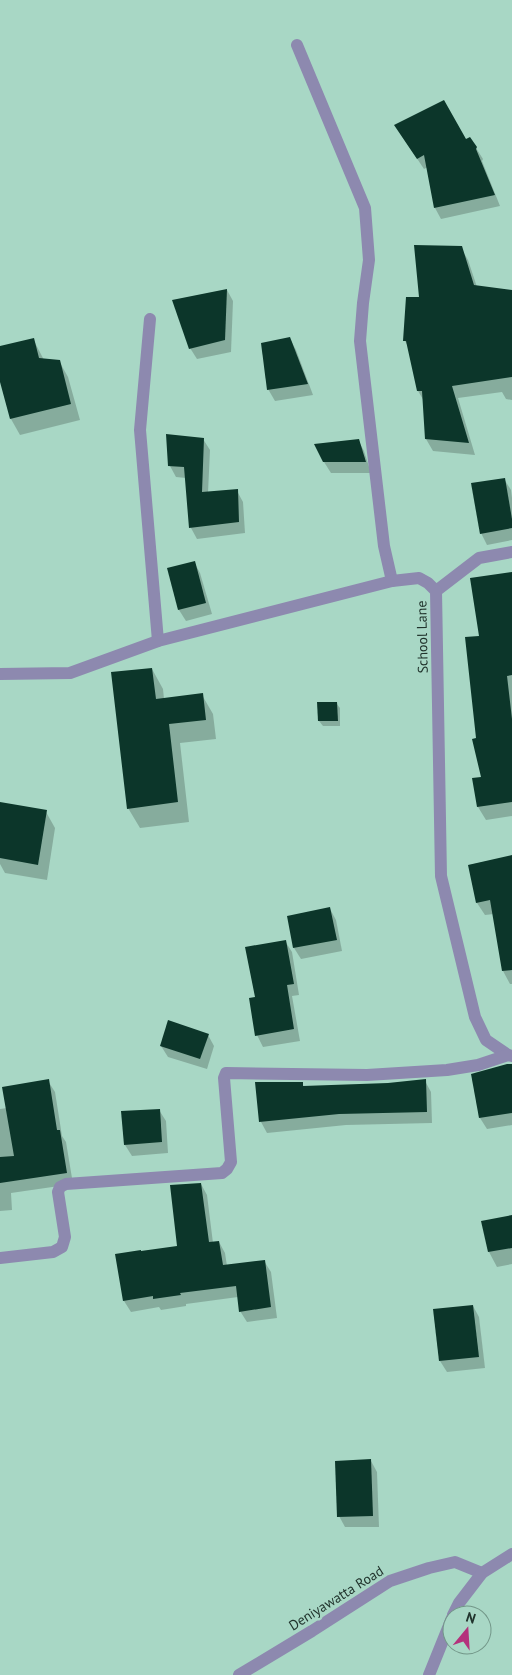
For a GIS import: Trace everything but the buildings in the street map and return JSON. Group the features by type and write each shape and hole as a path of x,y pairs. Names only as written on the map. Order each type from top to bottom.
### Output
{"street":[{"path":"297,45 365,208 369,260 360,342 384,546 392,580"},
{"path":"150,319 140,430 158,640"},
{"path":"436,591 479,558 512,552"},
{"name":"School Lane","path":"0,674 70,673 158,640 392,580 419,578 428,583 436,591 441,876 475,1017 486,1040 510,1056"},
{"path":"0,1258 53,1252 62,1247 65,1237 58,1192 60,1187 66,1184 222,1173 227,1169 231,1162 224,1078 226,1073 367,1074 447,1070 478,1065 510,1056"},
{"path":"458,1605 482,1573 512,1554"},
{"name":"Deniyawatta Road","path":"240,1675 312,1632 390,1581 455,1562 482,1573"},
{"path":"429,1675 442,1643"}]}
